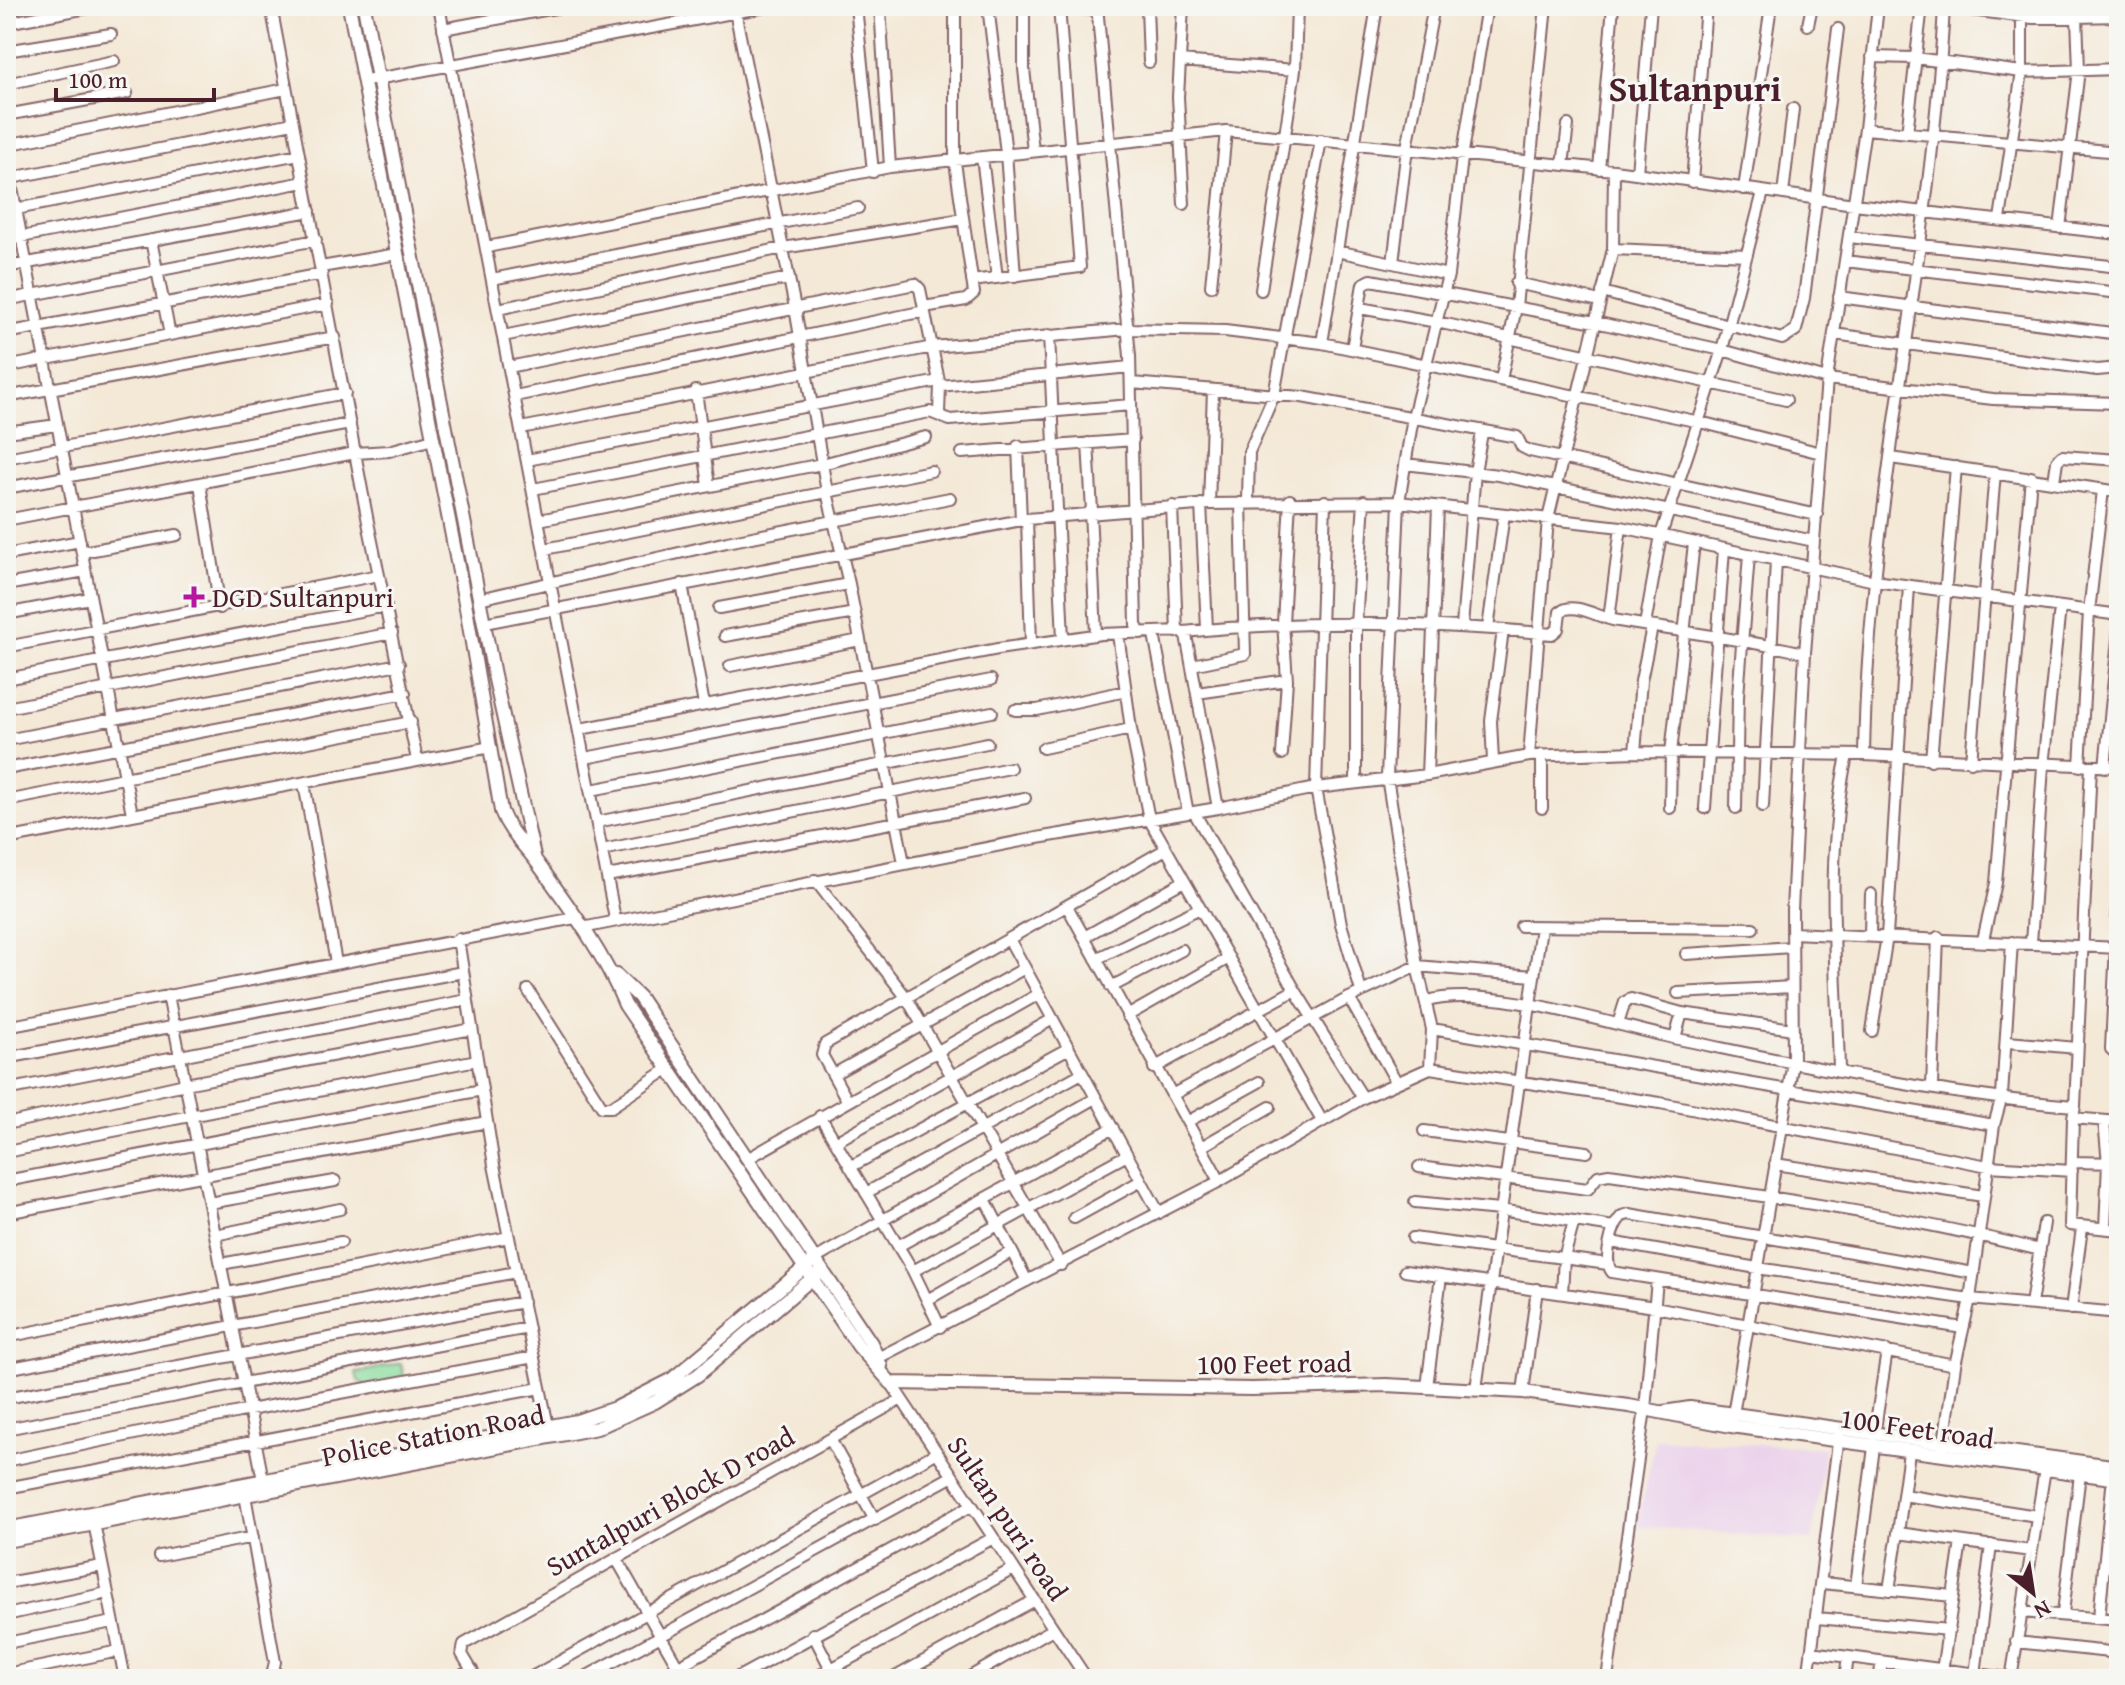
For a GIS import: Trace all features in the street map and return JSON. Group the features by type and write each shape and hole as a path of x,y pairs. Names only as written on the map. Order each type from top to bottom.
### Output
{"street":[{"path":"6,23 98,6"},
{"path":"271,6 355,453 417,760"},
{"path":"349,6 501,811 513,836 535,859 611,970 639,997 747,1159 813,1269"},
{"path":"364,6 479,599 523,817 535,859"},
{"path":"439,6 615,919"},
{"path":"443,29 566,6"},
{"path":"363,81 735,9 770,6"},
{"path":"856,6 873,172"},
{"path":"880,6 890,167"},
{"path":"515,396 971,299 974,293 955,162 955,6"},
{"path":"988,6 1006,153 1015,276"},
{"path":"1024,6 1024,69 1033,151"},
{"path":"1041,6 1097,8 1107,144 1130,367 1136,625 1140,633"},
{"path":"1147,6 1149,62"},
{"path":"1183,6 1178,97 1184,204"},
{"path":"1261,290 1295,70 1297,6"},
{"path":"1322,343 1377,6"},
{"path":"1393,263 1407,148 1434,6"},
{"path":"1430,1068 1432,1029 1417,966 1387,777 1399,502 1413,417 1448,275 1462,158 1487,6"},
{"path":"1501,380 1516,307 1546,6"},
{"path":"1599,169 1613,6"},
{"path":"1637,173 1651,6"},
{"path":"1692,182 1706,6"},
{"path":"1744,189 1771,6"},
{"path":"1808,25 1812,6"},
{"path":"1732,1421 1746,1323 1793,1062 1792,933 1811,569 1827,379 1865,129 1878,6"},
{"path":"1907,133 1922,6"},
{"path":"1864,755 1875,581 1936,135 1942,6 2022,17 2119,16"},
{"path":"972,281 1080,267 1059,7"},
{"path":"735,9 795,308 827,492 849,584 904,863"},
{"path":"2000,219 2009,142 2022,72 2022,17"},
{"path":"2060,228 2079,70 2077,17"},
{"path":"1516,283 1730,322 1782,339 1796,330 1804,298 1838,29"},
{"path":"6,51 111,34"},
{"path":"1872,57 1915,58 2022,72 2119,69"},
{"path":"6,84 114,61"},
{"path":"1180,61 1295,70"},
{"path":"6,145 286,89"},
{"path":"6,115 127,93"},
{"path":"1783,194 1793,109"},
{"path":"8,179 293,123"},
{"path":"1563,165 1568,125"},
{"path":"1865,129 2119,152"},
{"path":"487,247 890,167 955,162 1006,153 1107,144 1182,133 1226,131 1407,148 1462,158 1614,170 1854,204 2119,234"},
{"path":"1211,286 1226,131"},
{"path":"1192,665 1245,654 1245,502 1251,439 1268,415 1274,395 1321,140"},
{"path":"11,210 299,154"},
{"path":"6,157 11,210 21,237 132,814"},
{"path":"982,157 997,278"},
{"path":"1529,756 1548,519 1613,249 1614,170"},
{"path":"6,240 304,182"},
{"path":"1635,752 1641,681 1661,535 1722,350 1763,192"},
{"path":"492,279 858,208"},
{"path":"6,267 310,211"},
{"path":"498,309 783,248 963,219"},
{"path":"1849,237 2119,267"},
{"path":"151,240 170,335"},
{"path":"6,300 316,240"},
{"path":"1613,249 1747,255"},
{"path":"1337,251 1448,275"},
{"path":"6,333 397,254"},
{"path":"1845,261 2119,293"},
{"path":"503,336 789,278"},
{"path":"1352,349 1365,281 1595,322 1722,350 1827,379 1993,399 2119,403"},
{"path":"509,367 915,284 920,289 940,384 939,413"},
{"path":"1839,297 2119,334"},
{"path":"6,367 328,304"},
{"path":"1360,308 1508,337 1786,400"},
{"path":"521,428 696,391 933,347 1127,329 1225,331 1322,343 1700,422 1821,453"},
{"path":"1834,334 2097,370 2119,368"},
{"path":"1049,335 1063,639"},
{"path":"6,397 335,337"},
{"path":"527,460 702,425 940,384 1130,367"},
{"path":"1131,383 1274,395 1517,437 1526,450 1817,515"},
{"path":"1207,629 1205,504 1213,390"},
{"path":"696,391 709,486"},
{"path":"6,458 345,393"},
{"path":"533,489 818,433 939,413 950,420 1131,405"},
{"path":"6,488 350,424"},
{"path":"6,432 57,425"},
{"path":"1462,626 1471,510 1482,433"},
{"path":"539,520 822,464 926,437"},
{"path":"6,520 355,453 389,451 433,439"},
{"path":"962,453 1054,443 1133,440"},
{"path":"1088,443 1096,634"},
{"path":"1018,446 1031,644"},
{"path":"2054,481 2057,461 2062,456 2119,460"},
{"path":"1891,458 2119,492"},
{"path":"1405,464 1475,472 1814,541"},
{"path":"1931,760 1956,467"},
{"path":"545,549 931,471"},
{"path":"1971,762 1995,472"},
{"path":"1983,940 1996,883 2031,477"},
{"path":"200,484 220,608"},
{"path":"2103,490 2089,612 2075,1106 2068,1219 2070,1225 2082,1228 2119,1230"},
{"path":"479,599 551,581 950,498"},
{"path":"484,623 1024,520 1091,511 1290,500 1399,502 1621,527 1875,581 2119,615"},
{"path":"1282,754 1287,680 1283,623 1290,500"},
{"path":"1325,501 1316,788 1339,915 1361,991"},
{"path":"1356,782 1356,624 1364,501"},
{"path":"1172,506 1180,632 1192,665 1218,808"},
{"path":"1427,775 1438,507"},
{"path":"1488,628 1504,514"},
{"path":"1609,619 1621,527"},
{"path":"6,555 177,535"},
{"path":"1670,808 1671,753 1694,543"},
{"path":"1705,808 1724,549"},
{"path":"1736,808 1736,754 1749,555"},
{"path":"1763,806 1776,561"},
{"path":"6,585 85,571"},
{"path":"6,647 379,575"},
{"path":"682,584 704,705"},
{"path":"719,608 849,584"},
{"path":"1872,1031 1887,936 1909,586"},
{"path":"6,614 90,598"},
{"path":"6,679 386,606"},
{"path":"580,729 1096,634 1154,634 1283,623 1432,623 1556,632 1560,612 1564,608 1684,634 1771,645 1805,653"},
{"path":"2031,943 2043,766 2060,608"},
{"path":"725,636 855,613"},
{"path":"2105,767 2119,629"},
{"path":"1493,761 1491,721 1503,630"},
{"path":"6,708 392,633"},
{"path":"1118,634 1131,729 1149,819 1322,1121"},
{"path":"1154,634 1191,813 1295,990 1363,1098"},
{"path":"730,666 860,640"},
{"path":"6,740 399,664"},
{"path":"585,758 991,680"},
{"path":"1197,693 1287,680"},
{"path":"1015,710 1037,710 1126,691"},
{"path":"6,769 405,693"},
{"path":"591,790 992,712"},
{"path":"6,801 411,722"},
{"path":"1043,748 1131,729"},
{"path":"597,822 987,743"},
{"path":"6,839 491,747"},
{"path":"6,1027 458,939 615,919 1316,788 1387,777 1427,775 1529,756 1635,752 1864,755 2043,766 2119,767"},
{"path":"1542,755 1542,808"},
{"path":"1839,1071 1836,934 1839,810 1847,756"},
{"path":"602,850 1010,768"},
{"path":"304,783 336,963"},
{"path":"607,876 1025,798"},
{"path":"847,1100 822,1055 825,1044 1068,908 1166,849"},
{"path":"815,880 906,997 1061,1265"},
{"path":"1084,937 1184,881"},
{"path":"2119,883 2111,1049 2119,1056"},
{"path":"1870,935 1871,894"},
{"path":"1068,908 1154,1068 1220,1181"},
{"path":"1096,959 1200,908"},
{"path":"1521,926 1753,928"},
{"path":"1476,1389 1541,927"},
{"path":"1792,933 1938,937 2118,948"},
{"path":"1932,1086 1938,937"},
{"path":"458,939 487,1122 548,1426"},
{"path":"1009,939 1159,1213"},
{"path":"1943,1450 1955,1365 1970,1299 1994,1125 2001,1099 2008,1042 2012,942"},
{"path":"1686,954 1792,947"},
{"path":"1111,987 1182,950"},
{"path":"1127,1016 1229,958"},
{"path":"1172,1095 1361,991 1417,966 1533,976"},
{"path":"834,1074 1025,968"},
{"path":"611,970 625,1005 668,1069 813,1269 871,1343 875,1360 889,1381"},
{"path":"6,1058 463,972"},
{"path":"1678,993 1792,987"},
{"path":"528,990 602,1107 611,1107 668,1069"},
{"path":"1154,1068 1295,990"},
{"path":"747,1159 1039,994"},
{"path":"168,995 263,1480"},
{"path":"1427,1001 1465,996 1618,1024 1839,1071 2001,1099 2075,1106"},
{"path":"1349,998 1396,1081"},
{"path":"1618,1024 1625,1002 1631,999 1682,1013 1793,1029"},
{"path":"6,1090 467,1000"},
{"path":"1675,1038 1682,1013"},
{"path":"837,1141 1053,1019"},
{"path":"6,1124 185,1084 472,1029"},
{"path":"1432,1029 1994,1125"},
{"path":"2008,1042 2077,1048"},
{"path":"850,1167 1069,1048"},
{"path":"6,1152 477,1060"},
{"path":"875,1360 1220,1181 1363,1098 1430,1068 1519,1079 1782,1125 1988,1166 2072,1167 2113,1163"},
{"path":"866,1193 1082,1073"},
{"path":"1187,1122 1259,1082"},
{"path":"6,1181 197,1142 482,1090"},
{"path":"813,1269 883,1219 1096,1098"},
{"path":"1201,1147 1270,1107"},
{"path":"820,1116 913,1271 940,1327"},
{"path":"2073,1118 2119,1122"},
{"path":"2104,1121 2113,1163 2105,1228"},
{"path":"6,1213 487,1122"},
{"path":"898,1246 1113,1128"},
{"path":"1424,1131 1587,1152"},
{"path":"913,1271 1127,1155"},
{"path":"1775,1164 1983,1196"},
{"path":"1419,1167 1588,1189 1598,1176 1609,1174 1770,1196 1979,1234 2040,1250"},
{"path":"209,1203 335,1181"},
{"path":"1074,1218 1141,1181"},
{"path":"985,1199 1027,1281"},
{"path":"1415,1202 1500,1210 1614,1227"},
{"path":"215,1235 340,1209"},
{"path":"1963,1328 1752,1297 1612,1272 1608,1264 1614,1227 1622,1216 1629,1214 1974,1273"},
{"path":"1562,1293 1564,1258 1574,1221"},
{"path":"2031,1304 2044,1223"},
{"path":"2071,1309 2082,1228"},
{"path":"6,1337 509,1237"},
{"path":"1413,1238 1608,1264"},
{"path":"221,1264 341,1242"},
{"path":"1611,1242 1757,1268 1970,1299 2119,1313"},
{"path":"927,1300 1011,1252"},
{"name":"Police Station Road","path":"6,1529 548,1426 618,1407 671,1380 813,1269"},
{"name":"Police Station Road","path":"6,1541 597,1428 655,1402 698,1375 813,1269"},
{"path":"1405,1271 1655,1307 1955,1365"},
{"path":"6,1369 516,1272"},
{"path":"1427,1387 1441,1276"},
{"path":"1607,1679 1645,1409 1657,1280"},
{"path":"1523,1392 1537,1289"},
{"path":"6,1398 523,1302"},
{"path":"6,1429 528,1328"},
{"path":"1856,1586 1887,1351"},
{"path":"6,1461 249,1410 534,1357"},
{"name":"100 Feet road","path":"889,1381 1252,1389 1427,1387 1523,1392 2118,1474"},
{"name":"Sultan puri road","path":"889,1381 1087,1679"},
{"path":"6,1488 540,1388"},
{"name":"Suntalpuri Block D road","path":"474,1674 462,1654 464,1644 900,1400"},
{"path":"1808,1679 1839,1436"},
{"path":"830,1439 875,1520"},
{"name":"100 Feet road","path":"1874,1441 1909,1452 1943,1450 2080,1474 2118,1474"},
{"path":"1889,1590 1909,1452"},
{"path":"528,1679 936,1453"},
{"path":"2011,1679 2045,1469"},
{"path":"2063,1613 2080,1474"},
{"path":"2099,1617 2114,1526 2118,1474"},
{"path":"582,1679 951,1477"},
{"path":"245,1495 275,1662 271,1679"},
{"path":"1903,1495 2037,1516"},
{"path":"655,1679 971,1506"},
{"path":"94,1523 124,1679"},
{"path":"1898,1533 2031,1551"},
{"path":"159,1556 253,1537"},
{"path":"735,1679 993,1538"},
{"path":"1942,1671 1961,1542"},
{"path":"1975,1675 1991,1545"},
{"path":"616,1558 685,1679"},
{"path":"6,1583 102,1566"},
{"path":"2105,1566 2119,1567"},
{"path":"813,1679 834,1674 1013,1569"},
{"path":"1822,1583 1953,1596"},
{"path":"6,1615 107,1593"},
{"path":"892,1679 1033,1601"},
{"path":"2021,1612 2063,1613 2119,1620"},
{"path":"1817,1618 1949,1630"},
{"path":"6,1643 113,1622"},
{"path":"966,1679 1053,1629"},
{"path":"813,1634 834,1674"},
{"path":"2016,1642 2119,1653"},
{"path":"6,1674 119,1651"},
{"path":"1811,1652 2017,1679"},
{"path":"1845,1679 1848,1657"},
{"path":"1879,1679 1882,1663"},
{"path":"455,1679 474,1674"}],"shaded area":[{"path":"1656,1439 1825,1448 1812,1540 1637,1526"}],"green space":[{"path":"401,1363 405,1381 364,1388 363,1383 358,1381 356,1373"}],"place":[{"name":"DGD Sultanpuri","path":"194,597"}],"district":[{"name":"Sultanpuri","path":"1695,88"}]}
